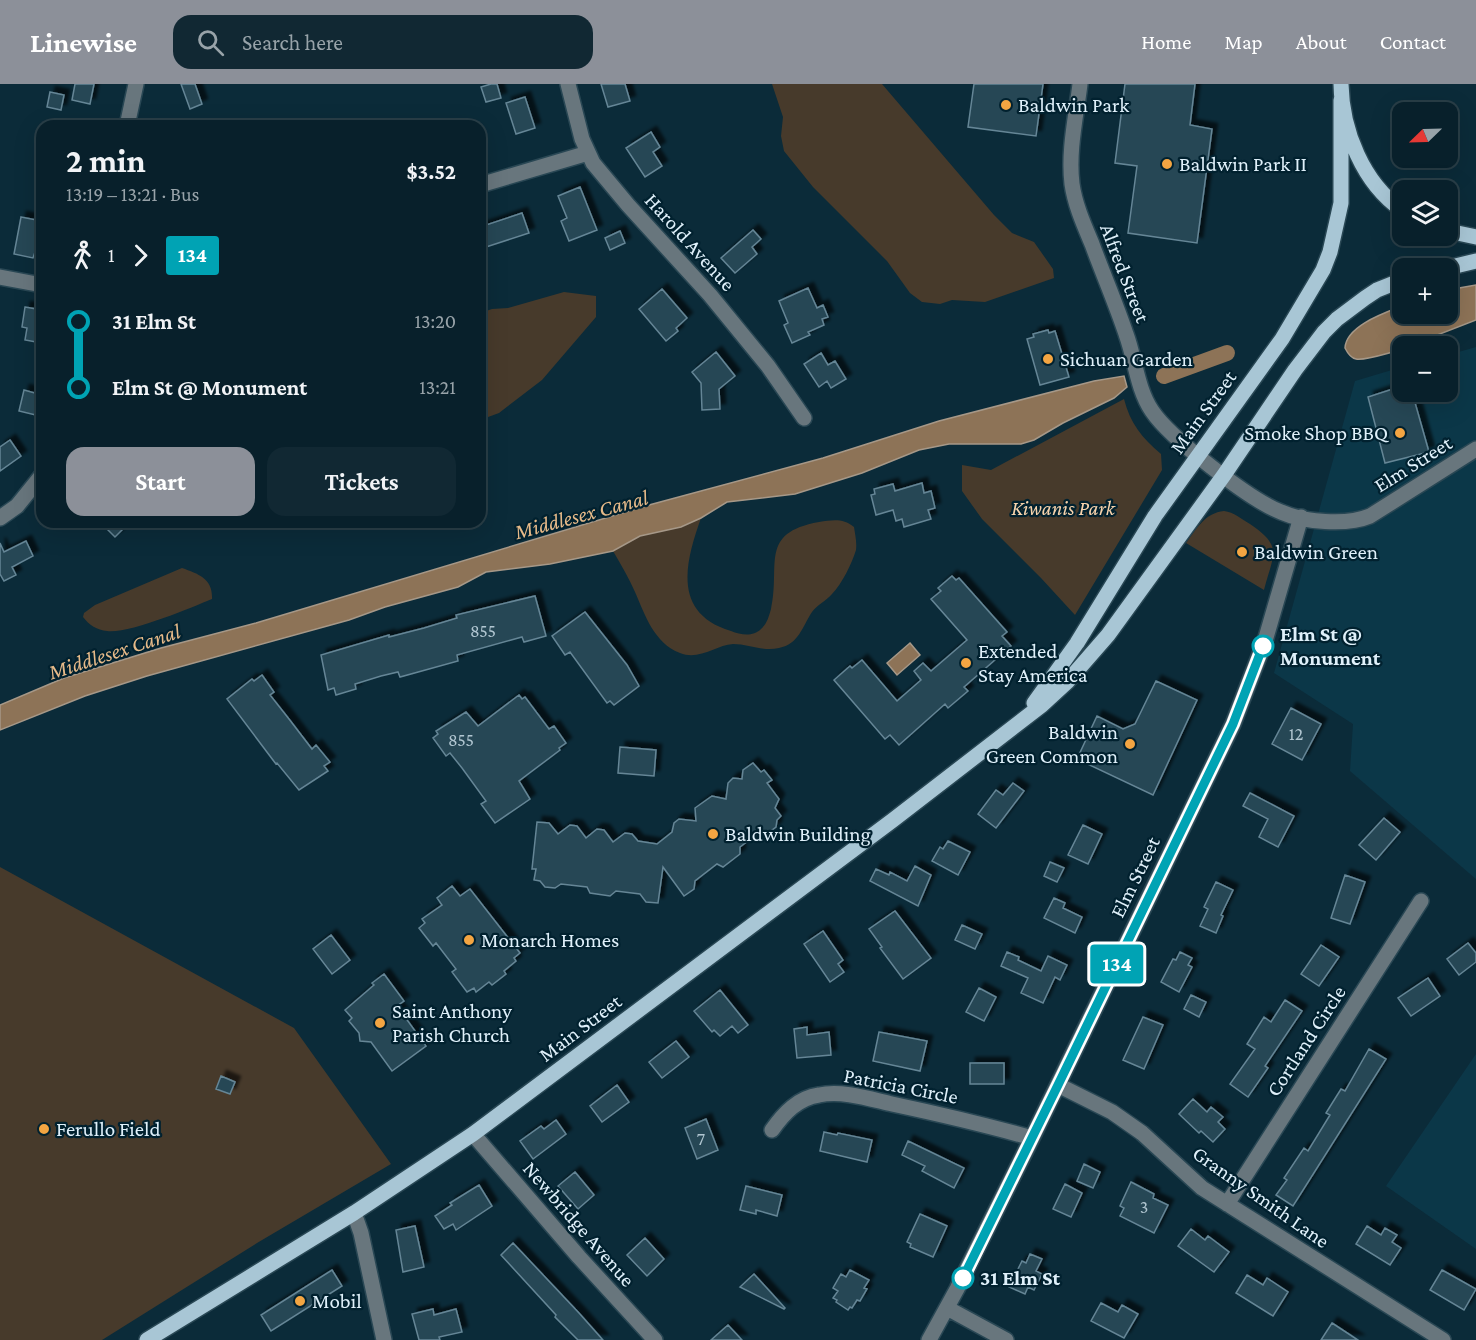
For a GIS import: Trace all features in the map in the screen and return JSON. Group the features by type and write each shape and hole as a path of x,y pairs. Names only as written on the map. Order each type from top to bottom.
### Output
{"main road":[{"name":"Main Street","path":"1019,722 1077,643 1155,516 1282,339 1323,270 1337,227 1341,203 1341,84"},
{"path":"1341,100 1352,141 1364,167 1383,193 1392,201"},
{"path":"1458,233 1476,237"},
{"path":"1458,265 1476,261"},
{"name":"Main Street","path":"147,1340 354,1213 473,1134 886,826 1055,693 1084,664 1131,604 1324,332 1365,298 1392,284"}],"street":[{"path":"128,120 136,84"},
{"name":"Harold Avenue","path":"568,84 588,153 598,169 628,206 742,333 804,418"},
{"name":"Alfred Street","path":"1080,84 1071,163 1072,185 1078,208 1126,333 1148,404 1161,422 1197,455"},
{"path":"486,183 588,153"},
{"path":"0,277 36,284"},
{"name":"Elm Street","path":"1197,455 1272,508 1301,518 1337,522 1361,520 1384,508 1476,449"},
{"path":"0,518 21,502 36,483"},
{"name":"Elm Street","path":"929,1340 1032,1138 1242,702 1265,641 1301,518"},
{"name":"Cortland Circle","path":"1227,1204 1421,901"},
{"name":"Granny Smith Lane","path":"1058,1085 1112,1112 1142,1133 1194,1181 1227,1204 1443,1340"},
{"name":"Patricia Circle","path":"772,1130 781,1116 797,1103 820,1094 837,1094 917,1109 1032,1138"},
{"name":"Newbridge Avenue","path":"473,1134 579,1257 655,1340"},
{"path":"354,1213 360,1230 384,1340"},
{"path":"947,1308 1006,1340"}],"shaded area":[{"path":"1476,285 1476,320 1435,336 1392,336 1392,352 1372,358 1354,358 1345,348 1347,340 1359,327 1392,310 1392,324 1458,324 1458,288"},
{"path":"1476,347 1476,879 1350,771 1353,724 1274,673 1355,381 1392,370 1392,402 1458,402 1458,352"},
{"name":"Middlesex Canal","path":"1124,376 1127,387 1114,398 1034,440 1021,444 949,444 919,450 862,473 795,494 727,502 681,527 640,536 613,551 550,564 486,572 458,587 147,676 85,696 0,730 0,705 64,678 649,505 823,458 939,421 1094,381"},
{"path":"910,643 920,655 897,675 887,663"},
{"path":"1476,1054 1476,1249 1386,1186"}],"green space":[{"path":"772,84 882,84 994,215 1012,233 1034,242 1053,269 1054,278 985,302 952,300 940,304 922,302 910,293 887,261 813,187 784,151 781,136 783,117"},
{"path":"564,292 596,296 596,317 542,380 499,413 486,418 486,311 508,308"},
{"name":"Kiwanis Park","path":"1124,399 1138,430 1161,454 1162,470 1075,615 982,519 962,491 962,465 991,470"},
{"path":"1224,511 1250,524 1261,532 1272,545 1272,559 1264,590 1186,543 1207,518"},
{"path":"701,518 688,569 691,599 699,612 712,623 739,634 754,633 766,622 771,609 776,553 787,534 800,527 819,522 842,521 854,527 856,550 839,585 814,610 796,639 791,643 773,649 733,644 701,654 687,655 671,648 657,635 613,551 640,536 681,527"},
{"path":"182,568 204,578 212,592 212,599 160,619 117,631 97,628 83,617 84,613 95,605"},
{"name":"Ferullo Field","path":"0,867 294,1028 391,1164 257,1243 102,1340 0,1340"}],"building":[{"path":"75,84 94,84 90,104 72,100"},
{"path":"181,84 195,84 202,104 190,109"},
{"path":"497,84 501,98 486,102 481,87"},
{"path":"601,84 625,84 630,101 608,107"},
{"name":"Baldwin Park","path":"974,84 1043,84 1036,136 968,127"},
{"name":"Baldwin Park II","path":"1125,84 1195,84 1190,125 1212,129 1197,243 1128,233 1137,166 1115,163"},
{"path":"50,92 64,95 61,110 47,107"},
{"path":"525,97 535,128 516,134 506,103"},
{"path":"651,132 660,147 653,152 662,166 645,177 626,148"},
{"path":"580,187 597,230 569,241 561,221 567,218 558,196"},
{"path":"522,213 529,233 486,247 486,225"},
{"path":"21,217 36,220 36,252 33,258 14,254"},
{"path":"753,230 761,239 752,247 757,254 735,273 721,258"},
{"path":"620,231 625,243 610,250 605,238"},
{"path":"808,288 817,308 823,305 828,317 822,319 824,325 808,332 810,335 792,343 784,325 788,323 779,301"},
{"path":"662,289 687,318 676,328 678,331 666,341 639,309"},
{"path":"25,307 36,309 36,342 25,340 27,328 22,327"},
{"name":"Sichuan Garden","path":"1048,330 1049,333 1055,331 1069,377 1040,385 1027,339 1034,337 1033,334"},
{"path":"716,352 735,376 719,389 720,409 702,410 701,383 692,372"},
{"path":"821,353 828,365 835,361 846,379 831,388 827,381 819,387 804,364"},
{"name":"Smoke Shop BBQ","path":"1392,389 1392,402 1415,402 1429,452 1385,463 1368,397"},
{"path":"24,390 36,393 36,415 19,411"},
{"path":"10,440 21,456 0,471 0,447"},
{"path":"922,483 924,493 931,491 935,508 928,510 931,519 904,527 902,519 896,521 893,510 876,515 871,495 875,494 874,489 893,484 895,491"},
{"path":"106,528 124,528 115,537"},
{"path":"26,541 33,556 12,567 16,575 4,581 0,574 0,543 4,552"},
{"name":"Extended Stay America","path":"952,576 956,580 959,578 1007,632 1002,636 1011,646 964,687 968,691 948,708 945,704 899,745 890,735 885,739 834,680 850,666 852,668 862,660 897,701 921,680 914,671 923,663 931,671 967,640 931,599 941,591 938,588"},
{"path":"535,596 546,636 524,642 522,637 457,655 458,661 400,677 398,672 381,676 355,684 356,689 336,695 334,688 328,690 321,655 389,635 389,637 424,628 457,618 456,615"},
{"path":"585,612 627,665 639,686 614,705 610,701 607,703 570,652 565,655 552,636"},
{"path":"262,675 274,692 270,695 312,749 316,745 330,762 324,766 328,771 299,790 276,764 227,699 252,679 254,681"},
{"name":"Baldwin Green Common","path":"1156,681 1197,700 1153,795 1077,759 1097,716 1123,729 1135,724"},
{"path":"519,695 522,699 525,697 549,729 554,726 566,743 519,781 530,799 495,823 481,804 486,801 462,768 450,753 446,756 433,738 438,734 436,731 466,712 478,726"},
{"path":"1291,708 1321,724 1302,760 1272,744"},
{"path":"620,747 656,750 654,776 618,773"},
{"name":"Baldwin Building","path":"753,763 761,772 764,770 772,780 767,783 779,799 775,808 781,816 777,820 776,827 768,833 760,832 740,847 740,854 723,867 717,864 695,881 694,889 684,896 663,867 658,903 646,902 640,894 616,891 610,896 590,893 587,887 561,884 555,888 545,887 540,881 534,880 536,869 532,869 537,822 549,823 558,834 570,825 577,826 586,838 597,829 604,830 613,842 625,833 632,834 638,841 657,844 672,832 674,823 679,819 696,821 695,808 712,796 726,799 728,783 733,778 742,779 743,770"},
{"path":"1013,783 1024,791 996,828 978,814 996,790 1003,795"},
{"path":"1250,793 1294,816 1278,847 1259,837 1268,819 1243,806"},
{"path":"1384,818 1400,832 1376,860 1359,845"},
{"path":"1083,825 1102,834 1088,864 1068,855"},
{"path":"948,841 970,852 958,875 932,861 940,847 943,849"},
{"path":"1050,862 1064,868 1057,882 1044,876"},
{"path":"915,866 931,875 918,906 870,881 876,869 889,875 890,872 907,881"},
{"path":"1345,875 1365,882 1350,924 1331,918"},
{"path":"1216,882 1233,890 1221,915 1223,916 1216,933 1200,926 1208,909 1204,907"},
{"name":"Monarch Homes","path":"452,886 460,896 470,889 520,953 514,958 516,961 504,971 506,974 492,985 489,982 476,992 474,988 467,992 452,972 456,969 436,943 433,946 419,928 425,923 422,919 442,905 437,898"},
{"path":"1054,898 1065,903 1063,908 1082,917 1075,933 1044,918"},
{"path":"895,911 931,958 903,979 869,929"},
{"path":"962,925 982,934 975,949 955,940"},
{"path":"823,931 843,960 838,964 844,972 830,982 804,944"},
{"path":"331,935 350,960 332,974 313,949"},
{"path":"1468,943 1476,953 1476,962 1459,975 1447,959"},
{"path":"1321,945 1339,957 1319,986 1301,974"},
{"path":"1007,952 1041,971 1048,956 1067,965 1060,980 1055,977 1043,1003 1021,993 1028,978 1001,966"},
{"path":"1180,952 1192,958 1188,965 1192,967 1179,992 1161,982 1173,959 1176,960"},
{"name":"Saint Anthony Parish Church","path":"384,974 404,1001 397,1006 426,1046 392,1071 371,1042 360,1041 359,1033 349,1021 352,1018 345,1010"},
{"path":"1428,978 1440,996 1411,1016 1398,998"},
{"path":"979,988 996,997 984,1021 966,1012"},
{"path":"720,990 748,1025 738,1033 732,1026 720,1036 714,1030 712,1032 694,1011"},
{"path":"1191,995 1206,1002 1199,1017 1184,1009"},
{"path":"1285,1000 1302,1011 1265,1066 1268,1068 1248,1097 1230,1084 1255,1049 1247,1044 1264,1017 1271,1022"},
{"path":"1143,1017 1163,1025 1144,1069 1123,1060"},
{"path":"807,1027 807,1035 829,1032 831,1055 797,1058 794,1029"},
{"path":"879,1032 927,1041 920,1071 873,1061"},
{"path":"676,1041 689,1057 662,1078 649,1062"},
{"path":"1369,1049 1386,1059 1293,1206 1276,1195 1287,1180 1284,1178 1304,1148 1308,1151 1330,1115 1326,1113 1341,1089 1345,1091"},
{"path":"970,1063 1004,1063 1004,1084 970,1084"},
{"path":"221,1076 235,1082 230,1094 216,1089"},
{"path":"617,1085 629,1102 602,1122 590,1106"},
{"path":"1193,1099 1207,1112 1211,1107 1223,1117 1218,1122 1225,1129 1213,1142 1201,1131 1199,1133 1179,1114"},
{"path":"706,1119 718,1150 697,1159 685,1128"},
{"path":"556,1120 566,1134 533,1159 520,1141 541,1126 544,1129"},
{"path":"824,1132 872,1140 867,1162 820,1151"},
{"path":"908,1141 964,1168 954,1188 922,1171 925,1166 902,1155"},
{"path":"1084,1164 1100,1172 1093,1188 1077,1181"},
{"path":"575,1172 594,1195 578,1209 558,1186"},
{"path":"1131,1182 1154,1194 1153,1198 1168,1205 1154,1233 1120,1216 1124,1208 1120,1206"},
{"path":"1065,1184 1082,1193 1071,1217 1053,1209"},
{"path":"479,1185 492,1206 456,1230 453,1224 444,1229 435,1216 452,1205 450,1203"},
{"path":"746,1186 782,1195 777,1216 756,1210 756,1214 740,1210"},
{"path":"920,1214 947,1226 933,1257 910,1247 911,1244 907,1242"},
{"path":"415,1226 424,1267 403,1272 396,1230"},
{"path":"1367,1226 1381,1235 1385,1228 1397,1235 1392,1242 1401,1248 1390,1265 1356,1244"},
{"path":"1191,1229 1205,1240 1208,1236 1229,1252 1214,1272 1178,1246"},
{"path":"645,1238 664,1259 647,1276 627,1255"},
{"path":"513,1243 603,1340 578,1340 555,1317 556,1315 501,1255"},
{"path":"1030,1254 1042,1259 1036,1271 1042,1274 1034,1290 1028,1287 1025,1294 1009,1287 1022,1261 1026,1263"},
{"path":"332,1270 342,1286 271,1331 261,1315"},
{"path":"850,1270 869,1280 860,1301 857,1300 848,1310 833,1298 838,1291 833,1288 841,1274 846,1277"},
{"path":"1442,1270 1476,1289 1464,1310 1430,1290"},
{"path":"754,1274 785,1308 784,1309 740,1287"},
{"path":"1247,1275 1263,1285 1267,1278 1288,1292 1273,1316 1236,1293"},
{"path":"1101,1303 1118,1312 1122,1305 1138,1314 1124,1338 1091,1321"},
{"path":"433,1309 434,1315 456,1309 462,1332 439,1337 440,1340 419,1340 412,1314"},
{"path":"1332,1323 1358,1340 1321,1340"},
{"path":"728,1325 742,1340 711,1340"}],"waterway":[{"name":"Middlesex Canal","path":"1164,376 1227,353"}],"bus line":[{"name":"134","path":"963,1278 1233,724 1263,646"}],"place":[{"name":"Baldwin Park","path":"1006,105"},
{"name":"Baldwin Park II","path":"1167,164"},
{"name":"Sichuan Garden","path":"1048,359"},
{"name":"Smoke Shop BBQ","path":"1400,433"},
{"name":"Baldwin Green","path":"1242,552"},
{"name":"Elm St @ Monument","path":"1263,646"},
{"name":"Extended Stay America","path":"966,663"},
{"name":"Baldwin Green Common","path":"1130,744"},
{"name":"Baldwin Building","path":"713,834"},
{"name":"Monarch Homes","path":"469,940"},
{"name":"Saint Anthony Parish Church","path":"380,1023"},
{"name":"Ferullo Field","path":"44,1129"},
{"name":"31 Elm St","path":"963,1278"},
{"name":"Mobil","path":"300,1301"}]}
